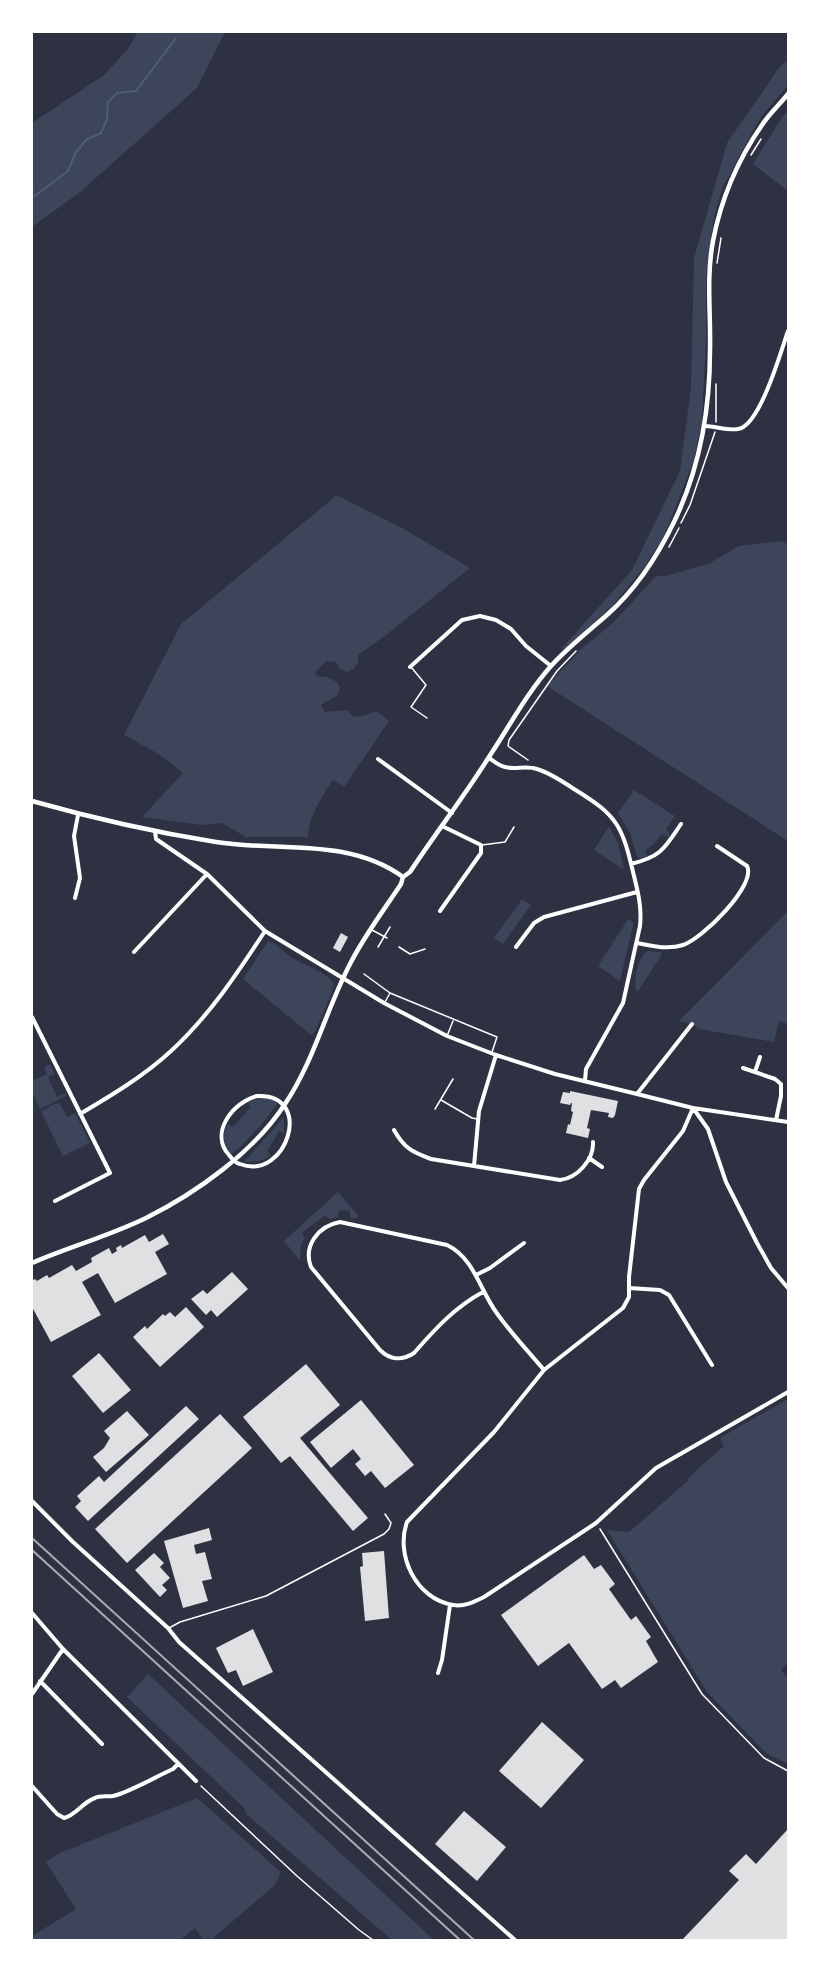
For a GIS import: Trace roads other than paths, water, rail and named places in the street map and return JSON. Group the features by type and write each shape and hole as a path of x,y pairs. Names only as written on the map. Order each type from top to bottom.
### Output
{"street":[{"path":"32,1263 145,1218 194,1189 234,1160 261,1135 285,1105 317,1044 350,963 401,884 403,877 410,872 452,813 551,666 626,596 650,563 675,521 697,459 705,426 711,349 708,286 713,243 722,203 731,178 763,124 789,94"},
{"path":"705,426 737,429 753,420 789,331"},
{"path":"411,667 462,620 480,616 496,620 511,629 526,646 551,666"},
{"path":"489,758 505,767 535,768 546,772 605,809 623,835 638,892 641,914 637,943 623,1003 586,1069 585,1081"},
{"path":"378,759 452,813"},
{"path":"32,801 155,831 232,844 336,851 381,865 403,877"},
{"path":"75,898 80,878 74,836 78,814"},
{"path":"631,864 657,855 665,848 681,824"},
{"path":"440,911 481,853 481,846 442,826"},
{"path":"155,831 156,839 207,874 247,916 265,931 384,1004 447,1036 494,1054 585,1081 693,1108 789,1122"},
{"path":"637,943 667,947 687,944 702,935 728,909 748,878 749,870 747,866 717,846"},
{"path":"134,952 207,874"},
{"path":"516,947 534,923 544,917 638,892"},
{"path":"80,1114 119,1091 187,1036 221,997 265,931"},
{"path":"32,1017 110,1173 55,1201"},
{"path":"637,1094 692,1024"},
{"path":"474,1166 478,1119 494,1054"},
{"path":"755,1072 760,1057"},
{"path":"743,1068 774,1079 782,1086 776,1120"},
{"path":"257,1096 274,1098 285,1105 289,1118 289,1133 281,1152 273,1159 257,1165 241,1165 234,1160 225,1150 222,1138 223,1125 231,1113 248,1098 257,1096"},
{"path":"693,1108 708,1129 726,1182 748,1227 771,1268 787,1283 789,1288"},
{"path":"693,1108 683,1131 639,1188 629,1297 623,1308 544,1370 494,1432 407,1522 404,1532 404,1549 411,1575 425,1591 450,1605 471,1604 484,1598 596,1523 656,1468 789,1392"},
{"path":"394,1130 401,1143 418,1155 560,1180 575,1176 589,1158 593,1142"},
{"path":"589,1158 602,1167"},
{"path":"483,1292 452,1313 414,1353 407,1357 393,1358 380,1350 311,1267 308,1252 313,1239 328,1226 333,1223 346,1222 447,1245 462,1255 498,1315 544,1370"},
{"path":"476,1275 490,1268 524,1243"},
{"path":"629,1288 660,1290 669,1295 712,1365"},
{"path":"32,1501 168,1628 179,1642 515,1941"},
{"path":"438,1673 450,1605"},
{"path":"32,1613 63,1649 196,1781"},
{"path":"32,1694 63,1649"},
{"path":"40,1681 102,1744"},
{"path":"32,1786 57,1814 64,1818 70,1816 91,1799 123,1792 173,1769 178,1764"}],"lane":[{"path":"411,667 426,685 411,707 427,718"},
{"path":"481,846 505,842 514,827"},
{"path":"378,947 390,927"},
{"path":"372,929 385,938"},
{"path":"399,947 410,954 425,949"},
{"path":"364,974 390,993 496,1037 494,1054"},
{"path":"384,1004 390,993"},
{"path":"447,1036 453,1020"},
{"path":"435,1109 453,1078"},
{"path":"441,1100 472,1118 478,1119"},
{"path":"168,1628 180,1622 266,1596 298,1580 384,1534 391,1523 385,1514"}],"waterway":[{"path":"32,198 68,171 76,152 86,140 101,133 107,119 108,102 117,93 136,91 176,38"}],"railway":[{"path":"32,1538 474,1940"},
{"path":"32,1550 460,1940"}]}
